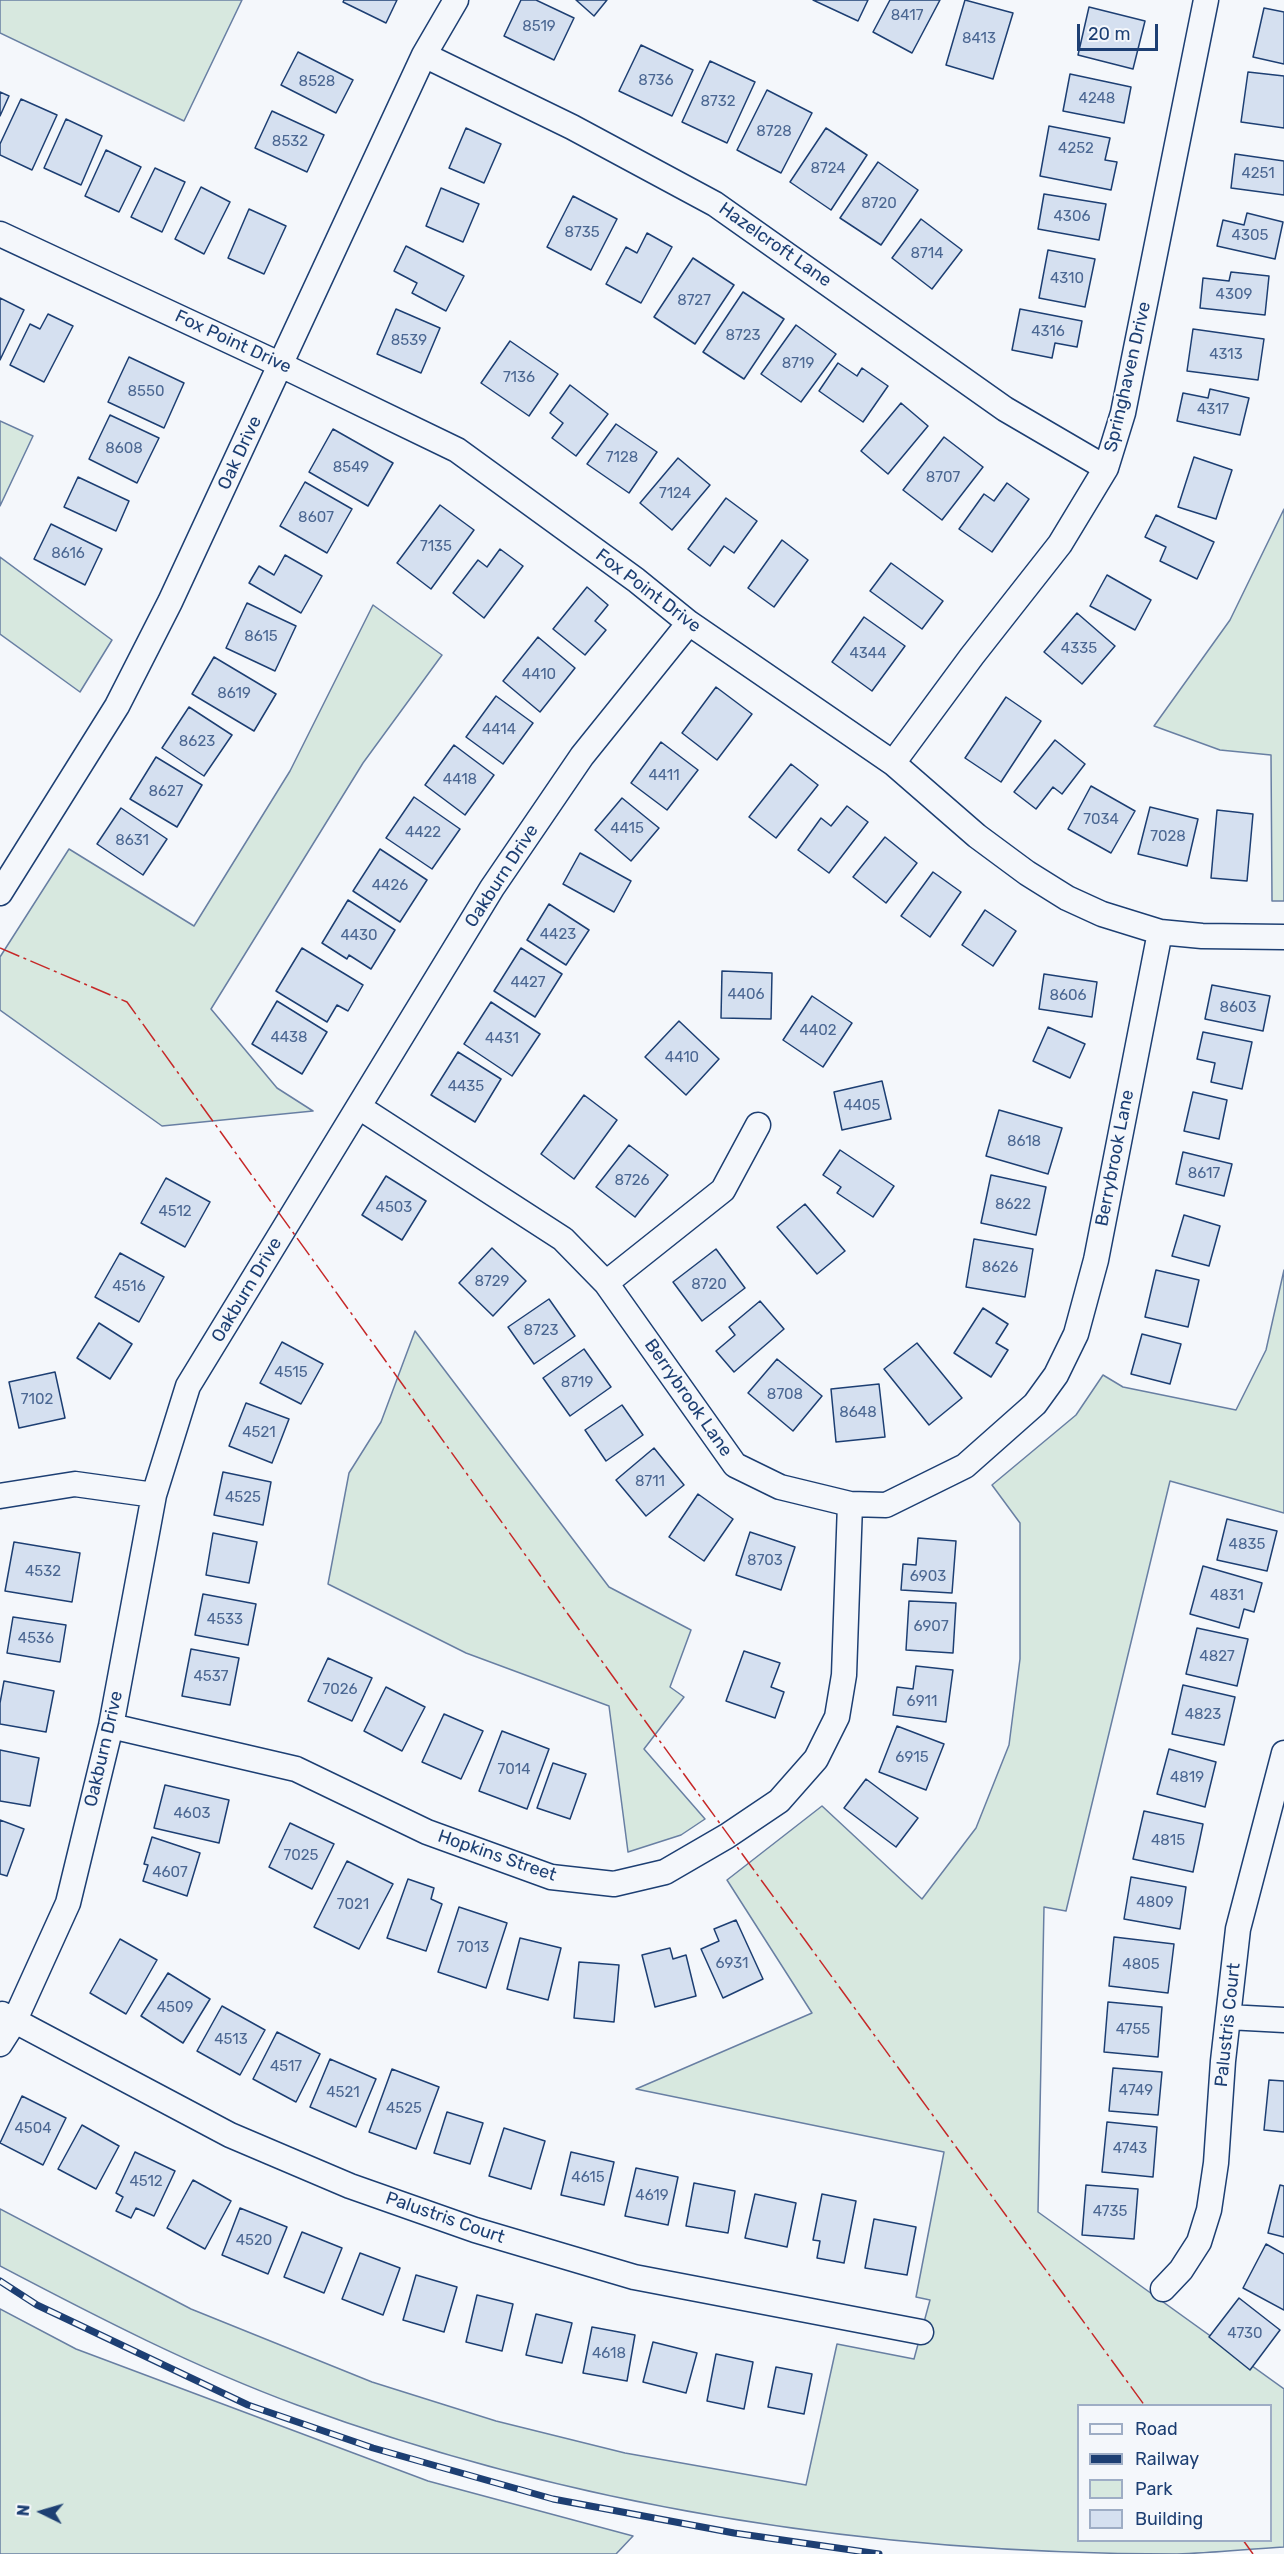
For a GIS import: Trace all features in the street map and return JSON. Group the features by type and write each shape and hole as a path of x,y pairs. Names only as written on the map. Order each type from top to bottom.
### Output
{"street":[{"name":"Oak Drive","path":"0,893 117,706 170,602 424,55 456,0"},
{"name":"Springhaven Drive","path":"893,763 972,656 1060,544 1106,468 1123,413 1206,0"},
{"name":"Hazelcroft Lane","path":"424,55 572,127 715,204 1005,409 1106,468"},
{"name":"Fox Point Drive","path":"0,234 457,450 636,580 689,623 893,763 977,836 1027,873 1067,898 1102,914 1160,932 1202,936 1284,937"},
{"name":"Oakburn Drive","path":"0,2044 7,2017 68,1903 111,1726 154,1494 189,1386 492,888 582,756 689,623"},
{"name":"Berrybrook Lane","path":"359,1107 563,1239 606,1283 735,1465 780,1487 850,1504 886,1505 965,1466 1035,1404 1056,1375 1076,1334 1096,1260 1160,932"},
{"path":"606,1283 723,1190 758,1125"},
{"path":"0,1496 75,1484 154,1494"},
{"name":"Hopkins Street","path":"111,1726 296,1769 427,1832 551,1877 614,1884 665,1872 727,1836 779,1801 816,1759 837,1717 844,1675 850,1504"},
{"name":"Palustris Court","path":"1163,2289 1180,2270 1199,2242 1209,2210 1216,2163 1238,1929 1284,1753"},
{"name":"Palustris Court","path":"7,2017 230,2135 350,2186 475,2230 634,2277 921,2332"},
{"path":"1228,2017 1284,2020"}],"green space":[{"path":"0,0 242,0 184,121 0,33"},
{"path":"0,421 33,436 0,506"},
{"path":"1284,509 1284,901 1272,901 1271,755 1220,750 1154,726 1230,620"},
{"path":"0,557 112,640 80,692 0,634"},
{"path":"373,605 442,655 363,763 211,1009 277,1088 313,1111 162,1126 0,1010 0,957 69,849 194,926 290,771"},
{"path":"1284,1270 1284,1513 1170,1481 1066,1911 1044,1907 1038,2212 1284,2389 1284,2547 1177,2554 1065,2552 953,2545 841,2534 730,2519 620,2498 511,2472 403,2441 297,2405 183,2358 0,2266 0,2209 191,2309 372,2382 496,2421 625,2453 806,2485 837,2344 914,2359 930,2300 916,2297 944,2152 636,2089 812,2013 727,1880 822,1806 922,1899 976,1828 1009,1745 1020,1659 1020,1523 992,1485 1076,1415 1103,1375 1123,1387 1236,1410 1266,1350"},
{"path":"415,1331 609,1587 691,1630 670,1687 684,1697 644,1749 705,1819 681,1835 628,1852 609,1706 466,1653 328,1584 349,1473 381,1422"},
{"path":"0,2309 76,2349 428,2481 633,2536 616,2554 0,2554"}],"building":[{"path":"344,0 397,0 386,23 343,2"},
{"path":"521,0 536,0 574,18 554,60 504,36"},
{"path":"576,0 607,0 594,16"},
{"path":"813,0 868,0 858,21"},
{"path":"890,0 940,0 912,53 873,32"},
{"path":"965,0 1013,13 993,79 946,65"},
{"path":"1089,7 1145,21 1133,69 1078,55"},
{"path":"1264,8 1284,12 1284,64 1253,57"},
{"path":"641,45 693,70 672,116 619,91"},
{"path":"298,52 353,80 336,113 281,85"},
{"path":"710,61 755,82 727,143 682,122"},
{"path":"1248,72 1284,76 1284,128 1241,122"},
{"path":"1070,74 1131,87 1124,123 1063,111"},
{"path":"767,90 812,113 781,173 737,150"},
{"path":"0,92 9,96 0,116"},
{"path":"21,99 57,115 32,170 0,155 0,144"},
{"path":"272,111 324,135 307,172 255,148"},
{"path":"66,119 102,136 81,185 44,168"},
{"path":"1049,126 1110,138 1105,160 1117,162 1111,190 1040,176"},
{"path":"466,128 501,144 484,183 449,168"},
{"path":"826,128 867,155 831,210 790,182"},
{"path":"106,150 141,167 119,212 85,196"},
{"path":"1235,154 1284,161 1284,195 1231,188"},
{"path":"878,162 918,190 881,245 840,218"},
{"path":"155,168 185,182 162,232 131,217"},
{"path":"201,187 230,202 204,254 175,239"},
{"path":"441,188 479,204 463,242 426,226"},
{"path":"1044,194 1106,204 1099,240 1038,229"},
{"path":"573,196 617,219 591,270 547,247"},
{"path":"249,209 286,226 264,274 228,258"},
{"path":"1247,213 1283,222 1275,259 1217,246 1223,220 1244,225"},
{"path":"921,219 962,250 932,289 892,258"},
{"path":"647,233 672,247 641,303 606,284 626,247 637,253"},
{"path":"406,246 464,276 446,311 412,293 417,283 394,271"},
{"path":"1048,250 1095,259 1085,307 1039,298"},
{"path":"693,258 734,285 695,344 654,317"},
{"path":"1231,272 1269,276 1265,315 1200,308 1203,278 1229,281"},
{"path":"743,292 784,319 744,379 703,352"},
{"path":"0,298 24,310 0,360"},
{"path":"396,309 440,328 421,373 377,354"},
{"path":"1020,309 1082,321 1077,347 1055,343 1052,358 1012,350"},
{"path":"48,314 73,326 44,382 10,365 30,324 40,329"},
{"path":"796,325 836,354 801,402 761,374"},
{"path":"1193,329 1264,339 1258,380 1187,371"},
{"path":"510,341 558,374 529,416 481,383"},
{"path":"129,357 184,383 164,428 108,402"},
{"path":"838,363 857,376 862,368 888,386 863,422 819,391"},
{"path":"570,385 608,414 576,456 552,438 563,423 550,413"},
{"path":"1210,389 1249,398 1240,435 1177,421 1183,393 1208,398"},
{"path":"901,403 928,426 888,474 861,451"},
{"path":"110,415 159,438 137,483 89,459"},
{"path":"616,424 657,452 629,493 587,464"},
{"path":"333,429 393,463 368,506 309,472"},
{"path":"944,437 983,467 942,520 903,490"},
{"path":"1194,457 1232,470 1216,519 1178,507"},
{"path":"678,458 710,485 672,530 640,503"},
{"path":"78,477 129,501 116,531 64,507"},
{"path":"305,482 352,509 327,553 280,526"},
{"path":"1007,483 1029,499 992,552 959,529 984,494 994,501"},
{"path":"726,498 757,521 734,553 724,546 710,566 688,549"},
{"path":"440,505 474,530 431,589 397,563"},
{"path":"1156,515 1214,542 1197,579 1160,561 1166,547 1145,537"},
{"path":"51,524 102,549 85,585 34,559"},
{"path":"782,540 808,560 774,607 748,588"},
{"path":"500,549 523,566 484,618 453,593 478,560 487,567"},
{"path":"285,555 322,576 301,613 249,583 259,566 274,575"},
{"path":"891,563 943,601 922,629 870,591"},
{"path":"1107,575 1151,600 1135,630 1090,606"},
{"path":"587,587 608,605 595,621 606,630 585,655 553,629"},
{"path":"247,603 296,626 275,671 226,648"},
{"path":"1077,613 1115,646 1082,684 1044,652"},
{"path":"864,617 905,646 872,691 832,662"},
{"path":"538,637 575,668 540,712 503,681"},
{"path":"214,657 276,694 254,731 192,694"},
{"path":"716,687 752,714 717,760 682,733"},
{"path":"496,696 533,723 503,764 466,737"},
{"path":"1006,697 1041,721 1001,782 965,758"},
{"path":"189,707 232,735 204,776 162,748"},
{"path":"1055,740 1085,764 1062,794 1053,787 1036,809 1014,792"},
{"path":"661,742 698,770 667,810 631,783"},
{"path":"454,745 494,775 465,815 425,785"},
{"path":"156,757 202,785 177,827 130,799"},
{"path":"791,764 818,785 776,838 749,817"},
{"path":"1091,786 1135,811 1111,853 1068,829"},
{"path":"414,797 460,829 432,869 386,838"},
{"path":"622,798 659,828 631,861 595,830"},
{"path":"847,806 868,822 829,873 798,850 821,818 831,826"},
{"path":"1150,807 1198,819 1187,866 1138,854"},
{"path":"121,808 167,839 143,875 97,844"},
{"path":"1217,810 1253,814 1247,881 1211,878"},
{"path":"885,837 917,863 886,903 853,877"},
{"path":"380,849 427,880 400,922 353,891"},
{"path":"580,853 631,881 614,912 563,884"},
{"path":"933,872 961,892 930,937 901,916"},
{"path":"348,900 395,930 371,969 349,955 347,959 322,943"},
{"path":"549,904 589,930 566,965 527,940"},
{"path":"985,910 1016,931 993,966 962,945"},
{"path":"302,948 363,985 348,1011 337,1005 327,1022 276,991"},
{"path":"521,948 562,974 535,1017 494,991"},
{"path":"722,971 772,973 771,1019 721,1018"},
{"path":"1044,974 1097,982 1092,1017 1039,1009"},
{"path":"1212,985 1270,996 1263,1031 1205,1019"},
{"path":"812,996 852,1023 823,1067 783,1040"},
{"path":"277,1001 327,1032 302,1074 252,1044"},
{"path":"491,1002 540,1034 512,1076 464,1044"},
{"path":"679,1021 719,1059 686,1095 645,1057"},
{"path":"1048,1027 1085,1044 1070,1078 1033,1061"},
{"path":"1203,1032 1252,1042 1242,1089 1211,1082 1215,1063 1197,1059"},
{"path":"458,1052 501,1079 475,1122 431,1095"},
{"path":"882,1081 891,1119 842,1130 834,1092"},
{"path":"1193,1092 1227,1100 1219,1139 1184,1131"},
{"path":"584,1095 617,1120 574,1179 541,1154"},
{"path":"999,1110 1062,1128 1048,1174 986,1156"},
{"path":"629,1145 668,1175 635,1217 596,1187"},
{"path":"840,1150 894,1186 873,1217 837,1193 841,1187 823,1175"},
{"path":"1183,1152 1232,1164 1224,1196 1176,1184"},
{"path":"991,1175 1046,1187 1036,1235 981,1223"},
{"path":"386,1176 426,1201 402,1240 362,1215"},
{"path":"166,1178 210,1202 185,1247 141,1223"},
{"path":"805,1204 845,1251 817,1274 777,1227"},
{"path":"1184,1215 1220,1226 1209,1266 1172,1256"},
{"path":"974,1239 1033,1249 1025,1297 966,1287"},
{"path":"492,1248 526,1281 493,1316 459,1283"},
{"path":"716,1249 745,1288 702,1321 673,1282"},
{"path":"120,1253 164,1277 139,1322 95,1297"},
{"path":"1156,1270 1199,1280 1188,1327 1145,1317"},
{"path":"549,1299 575,1336 534,1364 508,1327"},
{"path":"760,1301 784,1329 734,1372 716,1351 735,1335 729,1327"},
{"path":"983,1308 1008,1324 996,1343 1008,1350 991,1377 954,1353"},
{"path":"99,1323 132,1344 110,1379 77,1358"},
{"path":"1142,1334 1181,1344 1170,1384 1131,1374"},
{"path":"282,1342 323,1364 301,1404 260,1383"},
{"path":"917,1343 962,1398 929,1425 884,1369"},
{"path":"584,1349 611,1387 570,1416 543,1378"},
{"path":"777,1359 822,1396 793,1431 748,1393"},
{"path":"55,1372 65,1418 19,1428 9,1382"},
{"path":"879,1384 885,1437 836,1442 831,1389"},
{"path":"246,1403 289,1419 272,1463 229,1446"},
{"path":"622,1405 643,1435 606,1461 585,1430"},
{"path":"654,1448 684,1485 646,1516 616,1480"},
{"path":"223,1472 271,1482 263,1525 214,1515"},
{"path":"698,1494 733,1519 704,1561 669,1537"},
{"path":"1227,1519 1277,1531 1267,1571 1217,1560"},
{"path":"750,1532 795,1547 781,1590 736,1575"},
{"path":"213,1533 257,1542 249,1583 206,1575"},
{"path":"918,1538 956,1541 952,1593 901,1590 903,1564 916,1565"},
{"path":"14,1542 80,1553 72,1602 5,1591"},
{"path":"1203,1566 1262,1583 1254,1612 1244,1609 1239,1628 1190,1614"},
{"path":"203,1594 256,1604 248,1645 195,1635"},
{"path":"909,1601 956,1603 953,1653 906,1650"},
{"path":"13,1617 66,1625 60,1662 7,1653"},
{"path":"1197,1628 1248,1639 1237,1686 1186,1674"},
{"path":"191,1649 239,1658 230,1705 182,1696"},
{"path":"744,1651 780,1663 771,1687 784,1692 775,1718 726,1701"},
{"path":"328,1658 372,1678 352,1721 308,1701"},
{"path":"916,1666 953,1670 946,1722 893,1715 897,1687 913,1689"},
{"path":"4,1681 54,1691 46,1732 0,1724 0,1703"},
{"path":"1183,1685 1235,1697 1224,1745 1172,1734"},
{"path":"386,1687 425,1707 402,1751 364,1731"},
{"path":"444,1714 483,1731 461,1779 422,1762"},
{"path":"897,1726 944,1744 926,1790 879,1772"},
{"path":"502,1731 549,1749 527,1809 479,1791"},
{"path":"1169,1749 1216,1762 1205,1807 1157,1794"},
{"path":"0,1750 39,1758 30,1806 0,1801"},
{"path":"553,1763 586,1774 570,1819 537,1808"},
{"path":"866,1779 918,1818 896,1847 844,1808"},
{"path":"165,1785 229,1800 219,1843 154,1828"},
{"path":"1144,1811 1203,1824 1193,1872 1133,1859"},
{"path":"0,1820 24,1829 7,1876 0,1874"},
{"path":"290,1823 334,1844 312,1889 269,1867"},
{"path":"152,1837 200,1853 187,1896 143,1881 148,1865 144,1864"},
{"path":"347,1861 393,1884 359,1949 314,1927"},
{"path":"1131,1877 1186,1887 1180,1929 1124,1919"},
{"path":"408,1879 434,1888 431,1899 442,1904 426,1951 387,1938"},
{"path":"459,1907 507,1923 486,1988 438,1972"},
{"path":"736,1920 763,1979 723,1998 701,1949 719,1941 714,1929"},
{"path":"1114,1937 1174,1944 1168,1993 1109,1986"},
{"path":"520,1938 561,1948 548,2000 507,1989"},
{"path":"120,1939 157,1960 126,2014 90,1993"},
{"path":"670,1948 673,1959 686,1955 696,1996 655,2007 642,1955"},
{"path":"579,1962 619,1965 614,2022 574,2018"},
{"path":"168,1973 210,1999 183,2043 141,2016"},
{"path":"1108,2002 1162,2007 1158,2057 1104,2052"},
{"path":"222,2006 265,2030 240,2075 197,2051"},
{"path":"277,2032 320,2054 296,2102 253,2079"},
{"path":"330,2059 376,2079 356,2127 310,2107"},
{"path":"1113,2068 1162,2072 1158,2115 1109,2111"},
{"path":"392,2069 439,2087 416,2149 369,2132"},
{"path":"1269,2080 1284,2081 1284,2132 1264,2130"},
{"path":"22,2096 66,2118 43,2165 0,2143"},
{"path":"447,2112 483,2123 470,2164 434,2153"},
{"path":"1107,2122 1157,2127 1153,2177 1102,2172"},
{"path":"82,2125 119,2146 96,2189 58,2169"},
{"path":"504,2128 545,2141 531,2189 489,2176"},
{"path":"135,2152 175,2171 154,2216 136,2208 131,2218 116,2211 123,2197 116,2193"},
{"path":"571,2152 614,2162 604,2205 561,2195"},
{"path":"636,2168 678,2177 668,2225 625,2216"},
{"path":"193,2180 231,2201 205,2249 167,2228"},
{"path":"694,2183 735,2191 728,2233 686,2226"},
{"path":"1086,2185 1138,2189 1134,2239 1082,2235"},
{"path":"1280,2185 1284,2186 1284,2237 1268,2233"},
{"path":"755,2194 796,2203 787,2247 745,2238"},
{"path":"822,2194 856,2201 844,2263 817,2258 820,2241 813,2240"},
{"path":"240,2208 287,2227 268,2274 222,2255"},
{"path":"874,2219 916,2227 907,2275 865,2268"},
{"path":"302,2232 342,2248 324,2293 284,2277"},
{"path":"1266,2244 1284,2254 1284,2310 1243,2288"},
{"path":"360,2253 400,2268 383,2315 342,2299"},
{"path":"416,2275 457,2287 444,2332 403,2320"},
{"path":"477,2295 513,2304 502,2351 466,2342"},
{"path":"1239,2298 1280,2330 1250,2370 1209,2337"},
{"path":"536,2314 572,2323 562,2363 526,2355"},
{"path":"592,2327 635,2335 627,2381 583,2373"},
{"path":"653,2342 697,2353 686,2393 643,2382"},
{"path":"716,2354 753,2362 744,2409 707,2401"},
{"path":"776,2367 812,2374 804,2414 768,2407"}],"railway":[{"path":"0,2281 37,2305 248,2405 373,2448 553,2499 734,2533 879,2554"}],"power":[{"path":"0,948 127,1002 632,1703 1144,2404"},
{"path":"1244,2542 1253,2554"}]}
